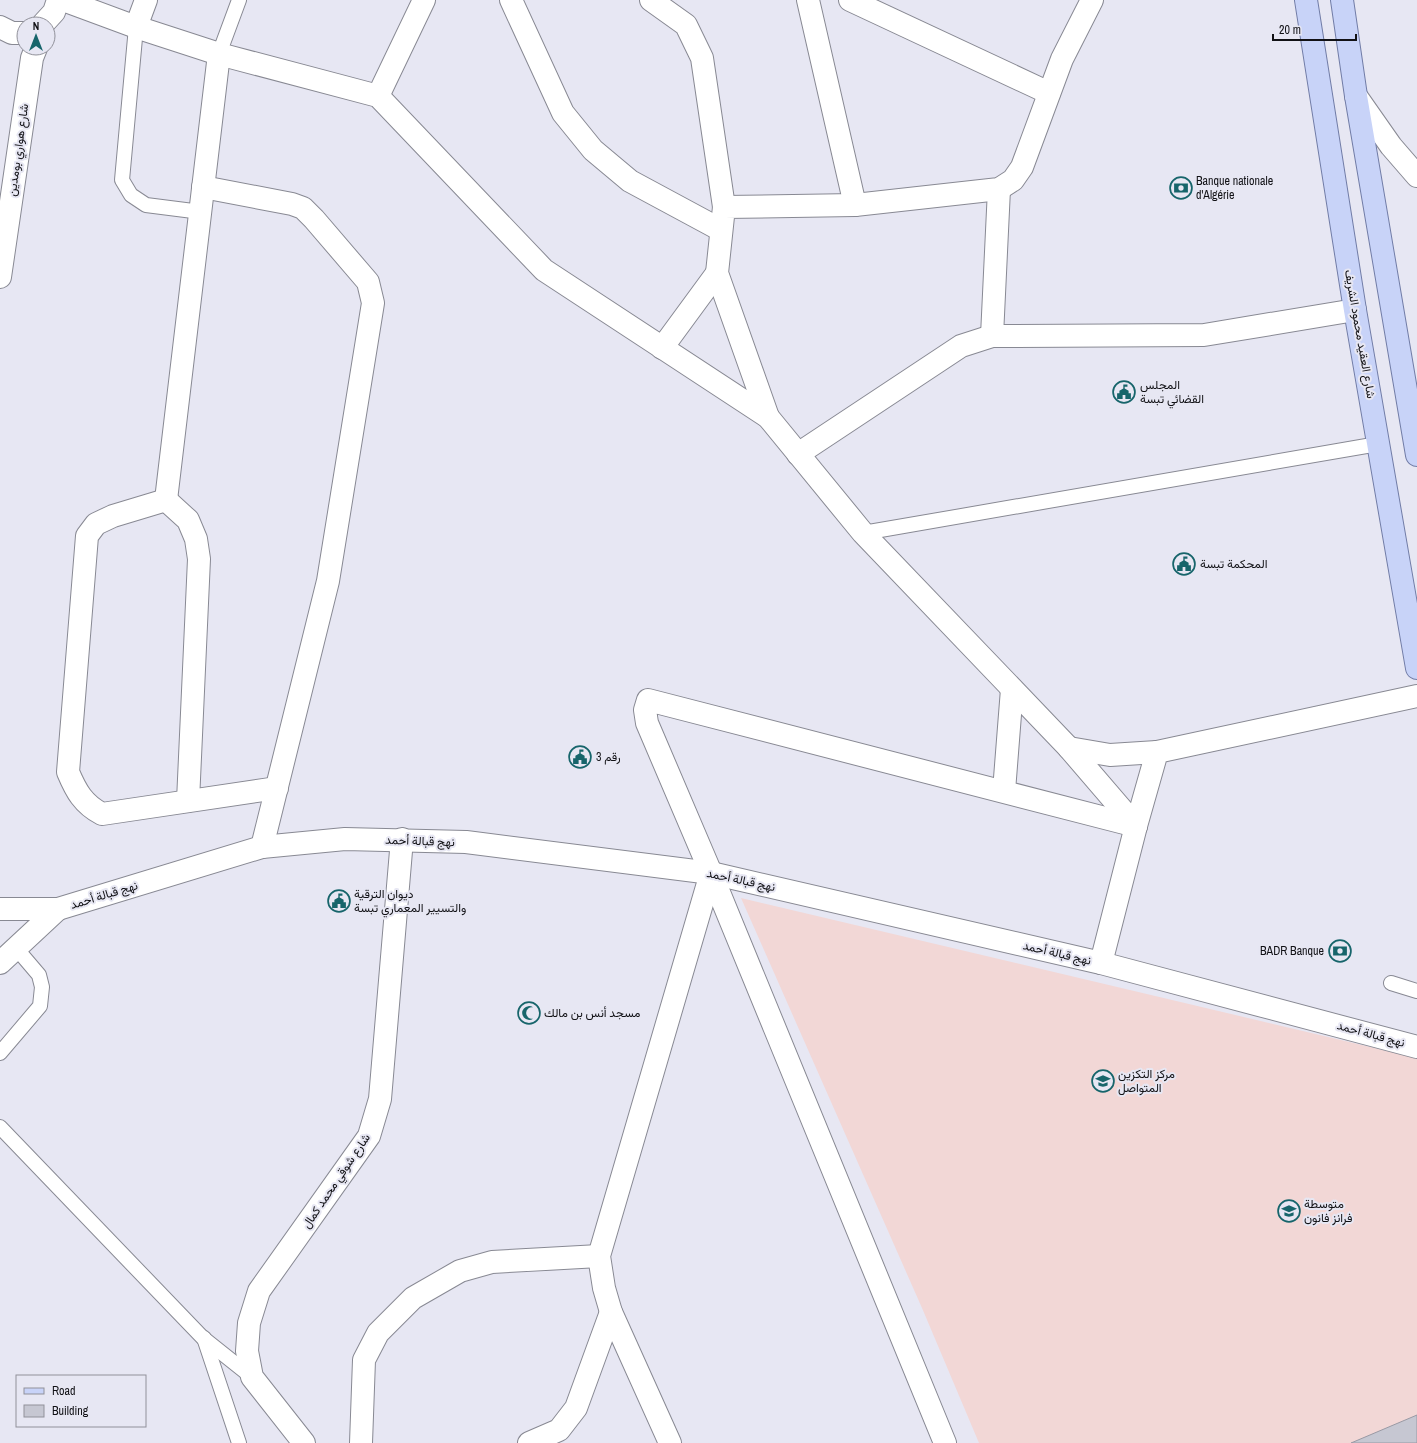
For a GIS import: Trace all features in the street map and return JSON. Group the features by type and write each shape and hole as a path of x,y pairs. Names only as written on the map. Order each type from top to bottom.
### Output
{"main road":[{"name":"شارع العقيد محمود الشريف","path":"1306,0 1355,310 1417,668"},
{"path":"1342,0 1356,96 1417,455"}],"street":[{"path":"63,0 219,54 378,96 544,270 768,417 862,533 1069,748 1136,826"},
{"path":"136,26 146,0"},
{"path":"378,96 424,0"},
{"path":"511,0 564,113 593,150 630,181 721,230"},
{"path":"651,0 686,25 702,58 724,207 717,273 768,417"},
{"path":"808,0 855,205"},
{"path":"850,0 1049,93"},
{"path":"724,207 855,205 999,189 1013,180 1022,167 1062,59 1092,0"},
{"path":"0,28 16,33"},
{"path":"166,500 219,54"},
{"name":"شارع هواري بومدين","path":"0,277 33,56"},
{"path":"1356,96 1391,146 1416,172"},
{"path":"203,187 292,204 304,208 368,282 372,298 328,581 262,847"},
{"path":"992,336 999,189"},
{"path":"662,348 717,273"},
{"path":"798,454 961,346 992,336 1204,335 1355,310"},
{"path":"166,500 102,521 96,524 87,536 68,772 77,793 89,807 102,814 277,788"},
{"path":"166,500 188,520 196,540 199,559 188,801"},
{"path":"1004,791 1012,689"},
{"path":"1069,748 1110,755 1157,752 1417,696"},
{"path":"945,1443 711,873 647,723 645,710 648,700 1136,826"},
{"path":"1101,963 1136,826 1157,752"},
{"name":"نهج قبالة أحمد","path":"0,909 58,909 262,847 345,840 466,842 711,873 1101,963 1417,1047"},
{"name":"شارع شوقي محمد كمال","path":"304,1443 252,1377 247,1351 249,1323 259,1291 369,1136 380,1099 402,840"},
{"path":"670,1443 611,1312 604,1288 599,1256 711,873"},
{"name":"نهج قبالة أحمد","path":"0,963 58,909"},
{"path":"362,1443 364,1360 378,1332 413,1298 460,1271 492,1262 599,1256"},
{"path":"529,1443 559,1430 576,1408 611,1312"}],"lane":[{"path":"219,54 239,0"},
{"path":"136,26 122,180 131,195 146,205 201,212"},
{"path":"862,533 1378,444"},
{"path":"0,1053 40,1006 42,987 38,975 16,948"},
{"path":"1391,984 1417,991"},
{"path":"0,1127 203,1338 252,1377"},
{"path":"203,1338 239,1443"}],"shaded area":[{"path":"741,898 1417,1058 1417,1443 979,1443 922,1308"}],"building":[{"path":"1417,1415 1417,1443 1351,1443"}],"place":[{"name":"Banque nationale d'Algérie","path":"1181,188"},
{"name":"المجلس القضائي تبسة","path":"1124,392"},
{"name":"المحكمة تبسة","path":"1184,564"},
{"name":"رقم 3","path":"580,757"},
{"name":"ديوان الترقية والتسيير المعماري تبسة","path":"339,901"},
{"name":"BADR Banque","path":"1340,951"},
{"name":"مسجد أنس بن مالك","path":"529,1013"},
{"name":"مركز التكزين المتواصل","path":"1103,1081"},
{"name":"متوسطة فرانز فانون","path":"1289,1211"}]}
